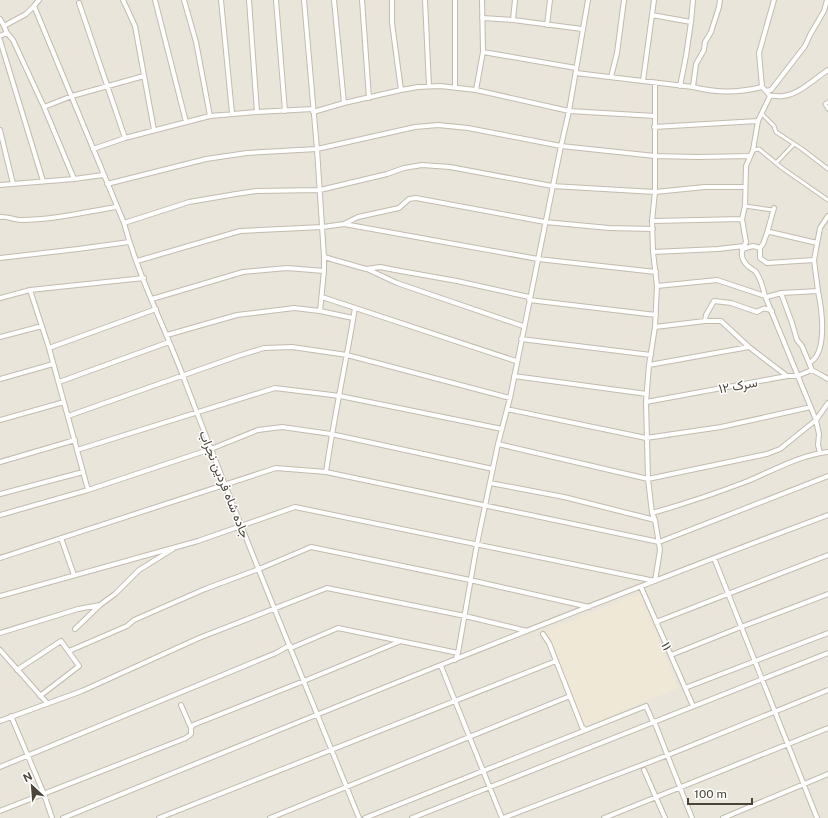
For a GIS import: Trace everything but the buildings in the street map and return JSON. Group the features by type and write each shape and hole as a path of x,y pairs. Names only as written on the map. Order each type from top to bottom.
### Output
{"street":[{"path":"4,26 26,14 39,0"},
{"path":"123,0 135,26 154,130"},
{"path":"155,0 186,122"},
{"path":"184,0 196,42 210,116"},
{"path":"221,0 232,113"},
{"path":"249,0 257,112"},
{"path":"276,0 285,111"},
{"path":"304,0 323,227 324,271 320,311"},
{"path":"334,0 344,103"},
{"path":"362,0 369,98"},
{"path":"392,0 392,23 401,90"},
{"path":"425,0 429,86"},
{"path":"455,0 455,87"},
{"path":"476,90 483,52 482,0"},
{"path":"513,20 514,0"},
{"path":"547,25 550,0"},
{"path":"455,660 458,653 470,580 492,469 510,398 523,326 569,111 588,0"},
{"path":"611,77 617,53 624,0"},
{"path":"643,81 654,0"},
{"path":"680,86 686,56 693,0"},
{"path":"693,87 696,64 704,50 711,32 720,0"},
{"path":"770,96 762,87 759,53 774,0"},
{"path":"766,91 772,90 805,46 824,11 827,0"},
{"path":"79,4 125,138"},
{"name":"جاده شاه فردین نجراب","path":"34,6 124,224 129,242 167,335 196,412 359,818"},
{"path":"652,14 691,22"},
{"path":"482,18 513,20 582,29"},
{"path":"0,19 7,34 13,40 44,107 74,179"},
{"path":"0,36 7,34"},
{"path":"0,40 43,181"},
{"path":"483,52 611,77 693,87 710,91 726,92 762,87"},
{"path":"770,96 773,95 782,97 797,91 828,70"},
{"path":"44,107 72,96 144,76"},
{"path":"655,83 654,127 656,156 655,192 652,221 653,252 657,286 655,327 649,365 646,402 648,479 652,513 655,520 660,550 655,581"},
{"path":"93,149 125,138 210,116 232,113 313,111 418,86 455,87 476,90 569,111 655,116"},
{"path":"770,96 758,121 753,150 749,156 746,166 745,206 742,219 746,242 741,254 746,264 756,272 762,285 797,376 816,420 819,434 818,445 820,453"},
{"path":"828,102 825,104 828,109"},
{"path":"762,114 774,126 776,132 802,148 828,169"},
{"path":"654,127 758,121"},
{"path":"107,184 206,159 247,153 317,149 415,127 438,125 468,128 561,146 656,156 749,156"},
{"path":"0,130 13,184"},
{"path":"776,163 794,144"},
{"path":"753,150 759,149 828,200"},
{"path":"124,224 189,202 256,192 320,190 387,174 404,168 422,165 450,167 552,186 655,192 705,187 745,187"},
{"path":"0,185 103,175"},
{"path":"344,224 358,217 399,208 409,199 416,198 545,222 609,228 653,229"},
{"path":"745,206 773,209 767,233 760,248 760,258 767,263 814,260"},
{"path":"0,217 4,216 20,220 46,218 116,207"},
{"path":"809,363 817,357 825,340 823,316 814,260 820,228 828,216"},
{"path":"652,221 742,219"},
{"path":"137,261 240,231 323,227 344,224 538,259 656,272"},
{"path":"767,233 774,232 817,243"},
{"path":"0,258 78,250 129,242"},
{"path":"653,252 718,250 753,246 760,248"},
{"path":"324,257 366,268 397,283 523,326"},
{"path":"366,268 380,267 457,281 529,298 656,315"},
{"path":"152,299 243,272 287,268 324,271"},
{"path":"0,298 30,290 144,278"},
{"path":"657,286 717,280 766,297 781,293 818,291"},
{"path":"30,290 59,382 88,490"},
{"path":"781,293 797,340 802,346 812,370 828,379"},
{"path":"322,297 516,361"},
{"path":"705,321 706,315 714,301 731,303 757,312 762,308 772,311"},
{"path":"167,335 237,315 294,308 320,311 353,318"},
{"path":"326,472 355,308"},
{"path":"49,348 156,309"},
{"path":"655,327 705,321 721,321 749,347 787,376"},
{"path":"0,337 42,326"},
{"path":"521,339 651,355"},
{"path":"59,382 169,342"},
{"path":"68,416 264,348 292,347 347,355 510,398"},
{"path":"649,365 749,347"},
{"path":"0,379 53,364"},
{"name":"سرک ۱۲","path":"646,402 787,376 797,376 812,370"},
{"path":"514,376 647,394"},
{"path":"77,450 275,388 340,396 502,429"},
{"path":"0,420 64,402"},
{"path":"498,444 648,479 767,454 780,449 816,420 828,403"},
{"path":"507,409 646,438 721,427 810,407"},
{"path":"0,515 88,490 211,449 258,430 282,427 332,434 492,469"},
{"path":"0,462 74,440"},
{"path":"652,513 746,481 809,456 828,452"},
{"path":"0,558 276,468 326,472 659,542 828,476"},
{"path":"0,494 83,472"},
{"path":"490,483 564,497 655,520"},
{"path":"0,596 198,541 295,508 655,581"},
{"path":"63,818 527,631 828,515"},
{"path":"62,538 74,575"},
{"path":"75,629 100,605 115,594 139,570 177,546"},
{"path":"69,651 127,626 134,620 205,589 259,569 310,547 470,580 590,607"},
{"path":"656,622 828,555"},
{"path":"714,558 816,818"},
{"name":"۱۱","path":"641,587 693,706"},
{"path":"0,720 82,690 199,638 327,588 465,616 527,631"},
{"path":"671,655 828,594"},
{"path":"0,632 78,609 100,605"},
{"path":"0,767 290,646 338,628 458,653"},
{"path":"685,688 828,633"},
{"path":"543,634 549,643 582,727 585,730"},
{"path":"17,670 61,641 79,666 40,696"},
{"path":"191,728 193,725 400,641"},
{"path":"0,650 47,703"},
{"path":"412,818 828,653"},
{"path":"159,818 556,661"},
{"path":"441,666 503,818 668,756 828,690"},
{"path":"270,818 470,738 570,696"},
{"path":"0,811 186,738 191,734 191,728 181,705"},
{"path":"365,818 646,706 668,756 692,818"},
{"path":"11,716 44,794 52,818"},
{"path":"604,818 828,728"},
{"path":"644,770 665,818"},
{"path":"723,818 803,783 828,774"}],"shaded area":[{"path":"0,0 828,0 828,818 0,818"},
{"path":"640,593 678,688 582,727 544,632"}]}
